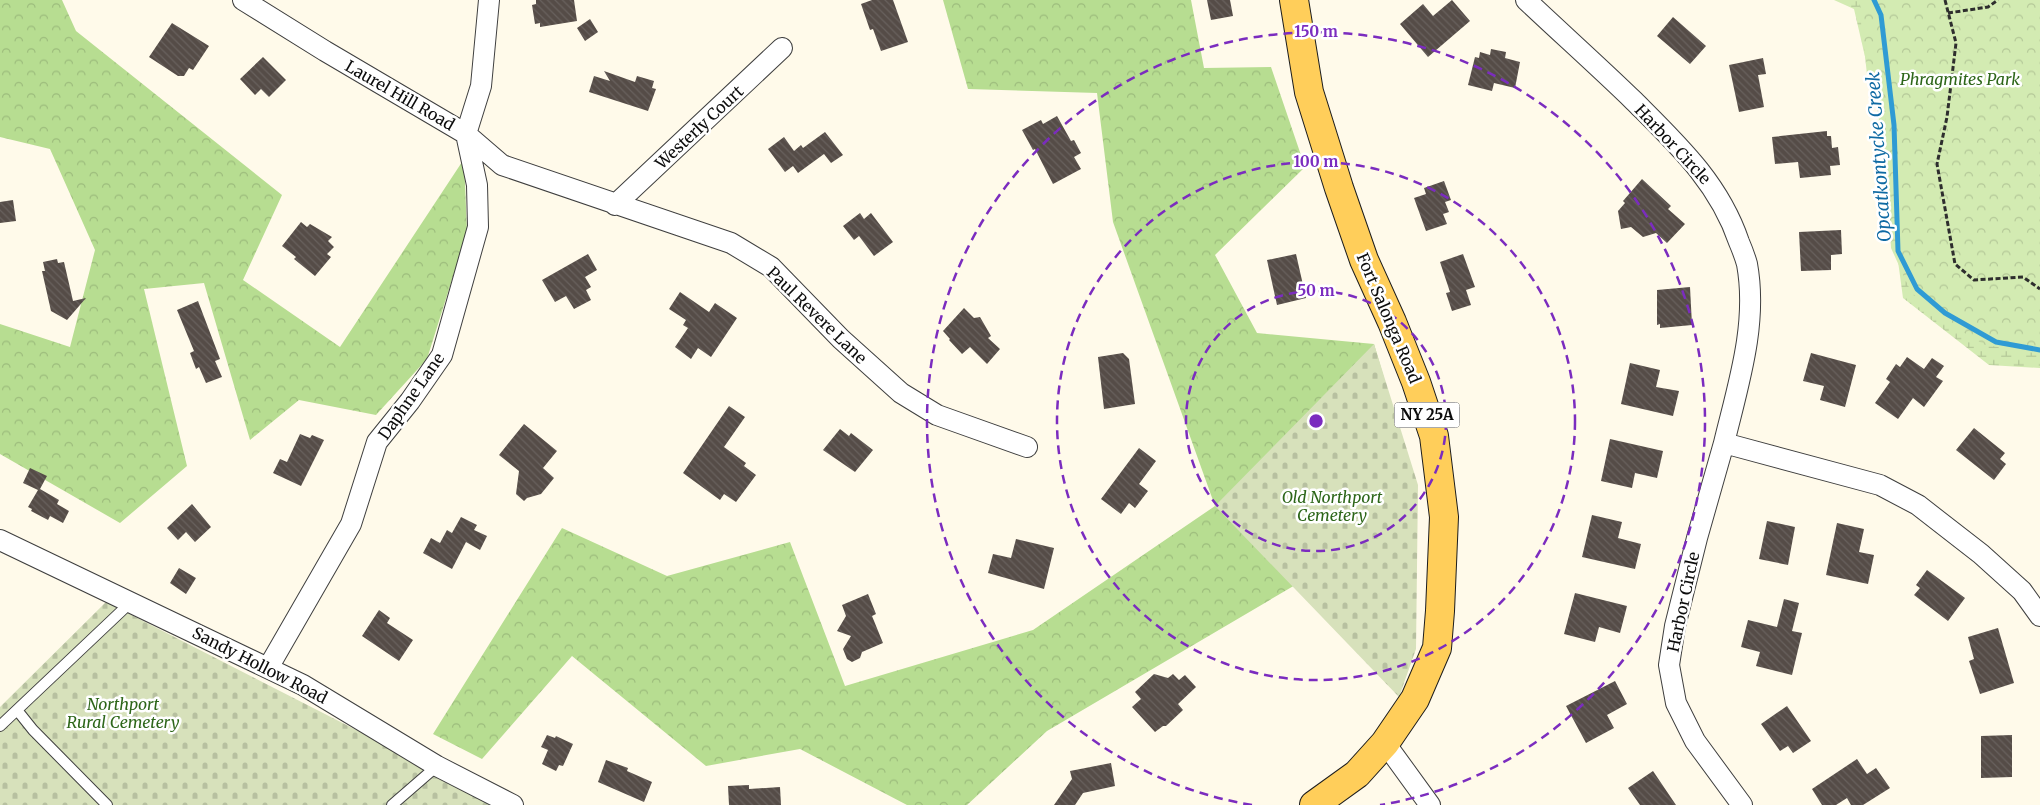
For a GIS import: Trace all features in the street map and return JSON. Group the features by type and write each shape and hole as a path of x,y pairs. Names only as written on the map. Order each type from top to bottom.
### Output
{"main road":[{"name":"Fort Salonga Road","path":"1294,0 1309,92 1328,153 1364,260 1396,330 1434,436 1444,517 1440,611 1436,648 1414,699 1385,743 1357,774 1314,805"}],"street":[{"name":"Laurel Hill Road","path":"243,0 325,52 466,134 481,86 489,0"},
{"name":"Harbor Circle","path":"1526,0 1605,73 1683,150 1712,185 1733,223 1746,264 1749,299 1748,343 1724,443 1677,617 1669,665 1676,703 1695,741 1742,805"},
{"name":"Westerly Court","path":"615,205 782,48"},
{"name":"Paul Revere Lane","path":"466,134 502,165 615,205 732,243 771,267 842,339 901,393 938,415 1027,447"},
{"name":"Daphne Lane","path":"268,668 351,524 377,442 410,401 442,356 478,227 477,185 466,134"},
{"path":"1724,443 1880,485 1918,505 1973,548 2022,591 2040,616"},
{"name":"Sandy Hollow Road","path":"0,540 303,685 436,766 513,805"},
{"path":"1385,743 1430,805"}],"lane":[{"path":"0,726 131,602"},
{"path":"17,710 33,730 107,805"},
{"path":"392,805 436,766"}],"path":[{"path":"1945,0 1956,43 1947,117 1937,164 1954,264 1974,280 2023,277 2040,288"},
{"path":"1948,13 1988,6 1998,0"}],"green space":[{"path":"0,0 62,0 76,31 282,195 243,280 340,347 464,159 467,232 427,359 376,415 299,400 250,440 204,283 144,289 187,466 120,523 0,454 0,324 70,347 95,250 50,149 0,137"},
{"path":"943,0 1191,0 1204,68 1271,67 1305,167 1215,255 1257,333 1374,344 1384,378 1302,581 1047,731 967,805 907,805 800,749 706,766 572,656 482,759 433,734 562,528 667,576 790,542 845,686 1033,630 1215,506 1113,222 1097,93 968,89"},
{"path":"1834,0 1891,0 2040,335 2040,368 1989,365 1903,298 1878,113 1854,9"},
{"name":"Phragmites Park","path":"1859,0 2040,0 2040,354 1985,345 1942,320 1911,292 1891,248 1885,104 1868,84"},
{"name":"Old Northport Cemetery","path":"1374,344 1418,485 1416,649 1399,697 1215,506"},
{"name":"Northport Rural Cemetery","path":"106,602 503,805 0,805 0,707"}],"building":[{"path":"536,0 574,0 577,21 540,27 540,23 535,24 532,5 536,4"},
{"path":"872,0 893,0 908,42 881,51 873,29 870,30 861,4"},
{"path":"1207,0 1230,0 1233,16 1211,20"},
{"path":"1452,0 1470,21 1428,57 1400,24 1423,4 1433,16"},
{"path":"1673,17 1706,46 1690,64 1657,36"},
{"path":"590,19 598,32 585,41 577,28"},
{"path":"172,23 209,46 193,70 189,68 184,76 178,76 149,57"},
{"path":"1491,49 1506,52 1505,58 1520,62 1515,88 1494,83 1492,91 1468,85 1475,57 1479,58 1480,52 1490,55"},
{"path":"263,57 286,80 269,97 261,89 255,95 240,79"},
{"path":"1763,58 1766,74 1758,75 1764,107 1739,112 1729,65"},
{"path":"604,71 635,82 637,76 654,81 652,88 656,89 648,111 589,92 594,76 610,81"},
{"path":"1057,116 1071,141 1074,140 1081,153 1074,157 1081,169 1053,184 1035,149 1033,150 1022,130 1041,120 1043,124"},
{"path":"1827,131 1827,136 1831,136 1832,148 1838,147 1840,165 1830,166 1831,175 1800,178 1798,162 1775,164 1772,137"},
{"path":"825,132 843,155 831,163 824,154 798,173 793,166 785,172 768,149 784,137 794,151 801,145 803,148"},
{"path":"1642,179 1671,206 1668,209 1685,224 1667,243 1656,233 1643,237 1631,227 1621,229 1618,211 1625,203 1623,201"},
{"path":"1444,181 1451,200 1445,202 1449,212 1443,214 1447,224 1426,231 1414,198 1426,194 1424,188"},
{"path":"13,200 16,221 0,223 0,202"},
{"path":"860,213 864,219 871,213 893,242 874,256 859,236 854,240 843,226"},
{"path":"301,222 307,227 310,224 332,237 328,241 334,247 327,254 331,257 315,276 294,259 296,257 282,246"},
{"path":"1841,230 1842,254 1831,255 1831,270 1801,271 1799,232"},
{"path":"588,254 597,270 585,277 591,287 586,290 591,300 574,309 566,296 555,302 542,280"},
{"path":"1296,254 1306,298 1277,305 1267,260"},
{"path":"1463,254 1475,287 1466,290 1471,305 1452,311 1446,293 1450,292 1440,262"},
{"path":"57,259 58,263 64,262 73,301 86,298 67,320 51,311 42,271 45,271 43,262"},
{"path":"1690,287 1692,325 1660,328 1660,324 1657,325 1657,290"},
{"path":"680,292 709,312 715,303 737,318 711,357 698,348 691,359 675,347 688,328 683,325 686,320 669,309"},
{"path":"198,301 220,359 215,361 222,377 206,383 199,367 196,369 190,353 194,351 177,310"},
{"path":"964,308 974,318 980,317 991,336 988,338 1000,349 987,364 970,347 962,354 943,331"},
{"path":"1123,353 1129,359 1135,404 1104,409 1098,357"},
{"path":"1811,353 1856,365 1845,407 1820,400 1824,386 1803,381"},
{"path":"1907,357 1924,369 1932,358 1944,366 1936,377 1943,381 1924,407 1913,398 1898,419 1875,403 1890,382 1886,379 1896,364 1900,367"},
{"path":"1630,363 1660,370 1656,387 1679,391 1673,416 1621,404"},
{"path":"729,406 745,417 724,447 746,463 744,466 756,475 736,502 724,494 720,500 683,473"},
{"path":"524,424 557,451 543,468 554,478 541,494 527,498 524,501 516,494 519,471 499,455"},
{"path":"1974,428 2005,453 2000,459 2006,464 1994,480 1956,450"},
{"path":"840,429 849,436 851,433 873,450 855,472 823,450"},
{"path":"300,434 310,438 312,435 324,440 301,486 273,473 280,459 287,462"},
{"path":"1610,439 1663,451 1657,478 1635,473 1632,488 1601,481"},
{"path":"1139,448 1156,461 1139,484 1148,491 1135,508 1129,503 1121,514 1101,499"},
{"path":"30,468 47,476 40,489 59,500 57,504 69,511 63,523 50,516 48,520 31,511 32,509 28,507 38,490 23,483"},
{"path":"192,504 211,527 195,542 186,532 178,540 167,528"},
{"path":"1592,515 1622,522 1618,538 1641,544 1635,569 1582,557"},
{"path":"461,517 477,525 474,530 487,536 480,550 466,542 452,569 423,553 431,538 440,543 447,530 452,533"},
{"path":"1767,521 1795,527 1788,565 1759,559"},
{"path":"1837,523 1864,529 1859,552 1874,555 1868,584 1826,575"},
{"path":"1016,539 1054,548 1044,589 988,573 993,554 1011,558"},
{"path":"179,568 196,578 186,594 170,583"},
{"path":"1927,570 1965,598 1948,621 1914,595 1920,588 1916,585"},
{"path":"1575,593 1627,606 1620,633 1599,627 1595,642 1564,634"},
{"path":"868,594 876,614 872,616 883,643 862,652 860,658 852,662 847,659 843,649 851,636 837,631 846,616 842,605"},
{"path":"1784,599 1799,603 1792,631 1802,633 1792,675 1756,666 1760,652 1741,647 1748,620 1777,627"},
{"path":"379,610 390,618 387,623 413,640 399,661 362,636"},
{"path":"1998,628 2014,683 1980,694 1969,661 1974,659 1968,637"},
{"path":"1154,674 1168,678 1173,674 1179,680 1185,675 1196,687 1178,704 1183,710 1166,726 1155,732 1132,707 1141,699 1135,692"},
{"path":"1615,681 1627,704 1607,715 1614,728 1586,743 1566,706"},
{"path":"1787,706 1811,741 1793,753 1788,746 1780,751 1761,724"},
{"path":"547,735 555,738 556,736 573,744 563,766 559,765 556,771 542,764 548,750 541,747"},
{"path":"2012,735 2012,777 1981,778 1981,736"},
{"path":"1857,759 1867,774 1876,768 1890,788 1863,805 1851,805 1847,798 1836,805 1822,805 1812,789"},
{"path":"606,760 628,768 627,771 652,782 644,802 598,782"},
{"path":"1111,763 1115,786 1083,793 1075,805 1054,805 1072,779 1070,771"},
{"path":"1653,771 1676,805 1640,805 1628,788"},
{"path":"749,785 749,789 780,787 781,805 729,805 728,786"}],"waterway":[{"name":"Opcatkontycke Creek","path":"1874,0 1881,15 1894,125 1898,251 1917,289 1945,313 1996,342 2040,350"}]}
